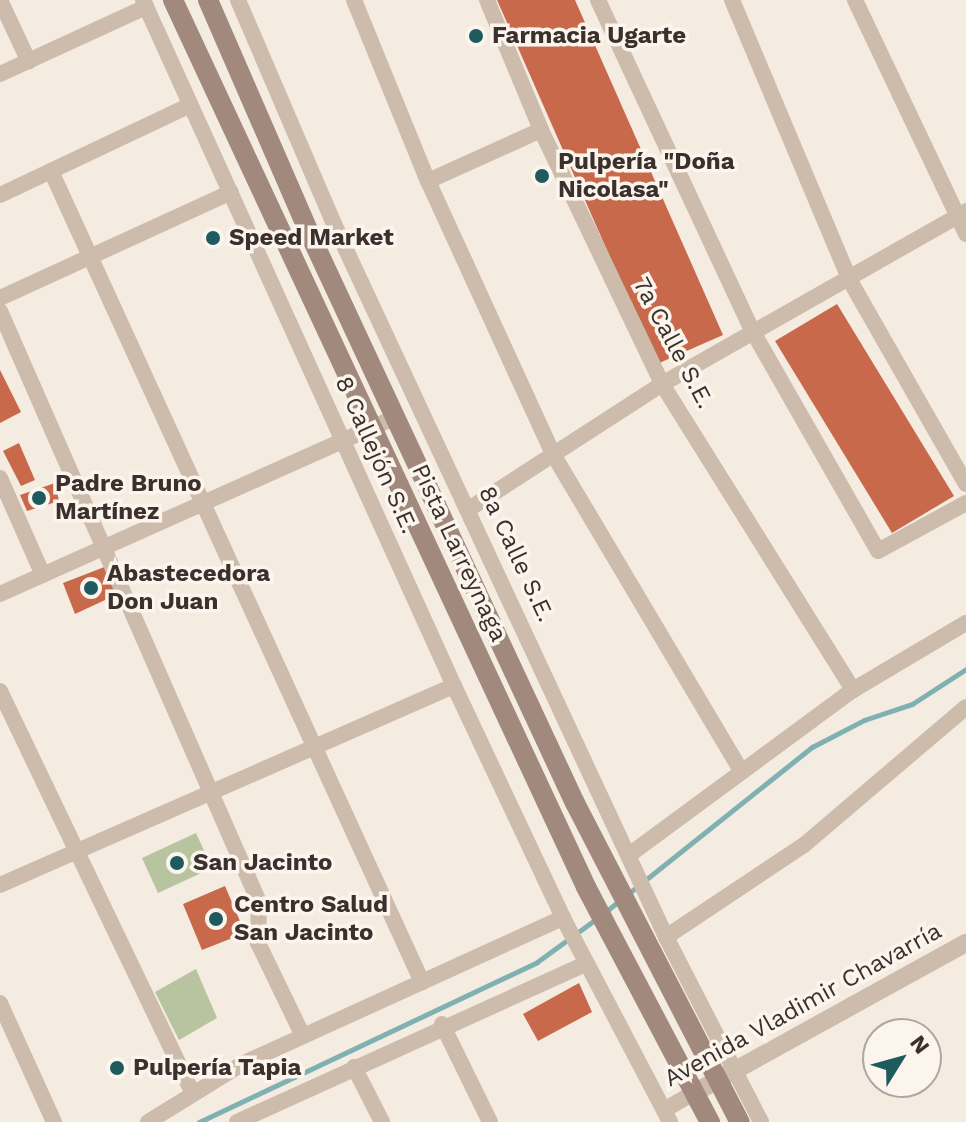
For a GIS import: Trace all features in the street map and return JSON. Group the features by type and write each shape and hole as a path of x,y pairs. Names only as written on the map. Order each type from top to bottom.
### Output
{"main road":[{"name":"Pista Larreynaga","path":"173,0 594,903 710,1122"},
{"name":"Pista Larreynaga","path":"208,0 394,418 617,888 726,1078 740,1122"}],"street":[{"path":"0,0 29,62"},
{"name":"8a Calle S.E.","path":"238,0 322,197 653,905 726,1078 761,1122"},
{"path":"354,0 428,181 553,454 740,769"},
{"name":"7a Calle S.E.","path":"487,0 541,130 662,384 853,690"},
{"path":"598,0 752,330 878,551 966,503"},
{"path":"732,0 849,279 966,484"},
{"path":"855,0 961,214 966,234"},
{"path":"0,74 144,4"},
{"name":"8 Callejón S.E.","path":"144,4 454,686 584,957"},
{"path":"0,195 190,105"},
{"path":"428,181 541,130"},
{"path":"51,171 93,255 205,500 313,749 422,982"},
{"path":"0,298 231,192"},
{"path":"469,509 662,384 752,330 849,279 961,214"},
{"path":"0,311 259,902 258,943 303,1036"},
{"path":"0,594 342,438 394,418"},
{"path":"0,478 43,575"},
{"path":"631,861 740,769 853,690 966,623"},
{"path":"0,885 212,796 454,686"},
{"path":"0,691 192,1091"},
{"path":"666,937 804,845 966,707"},
{"path":"148,1122 192,1091 303,1036 422,982 567,926"},
{"name":"Avenida Vladimir Chavarría","path":"667,1116 694,1093 966,943"},
{"path":"237,1122 584,957 667,1116"},
{"path":"0,1003 54,1122"},
{"path":"442,1024 490,1122"},
{"path":"354,1067 382,1122"}],"green space":[{"name":"San Jacinto","path":"196,833 212,868 158,893 142,858"},
{"path":"196,969 217,1018 179,1040 155,992"}],"building":[{"path":"497,0 575,0 723,335 657,364"},
{"path":"837,304 954,496 892,533 775,341"},
{"path":"0,370 21,412 0,423"},
{"path":"19,443 35,480 21,486 3,451"},
{"path":"55,483 59,501 27,511 20,495"},
{"name":"Abastecedora Don Juan","path":"107,566 118,594 75,614 63,583"},
{"path":"225,886 245,933 202,950 183,904"},
{"path":"579,983 592,1012 538,1041 523,1014"}],"waterway":[{"path":"629,893 812,747 864,720 912,704 966,669"},
{"path":"604,913 621,899"},
{"path":"199,1122 537,962 596,919"}],"place":[{"name":"Farmacia Ugarte","path":"476,36"},
{"name":"Pulpería \"Doña Nicolasa\"","path":"542,176"},
{"name":"Speed Market","path":"213,238"},
{"name":"Padre Bruno Martínez","path":"39,498"},
{"name":"Abastecedora Don Juan","path":"91,588"},
{"name":"San Jacinto","path":"177,863"},
{"name":"Centro Salud San Jacinto","path":"216,919"},
{"name":"Pulpería Tapia","path":"117,1068"}]}
